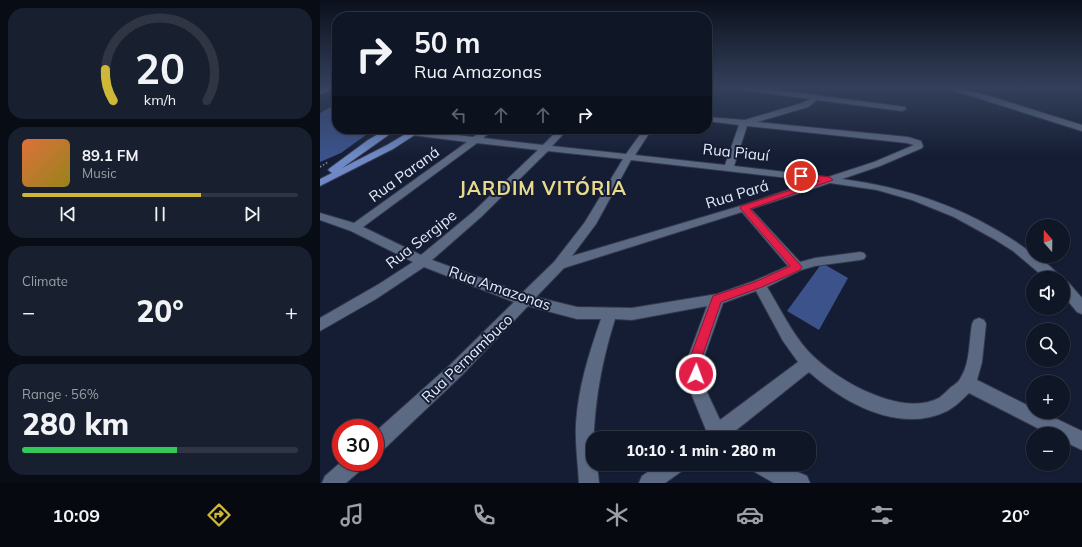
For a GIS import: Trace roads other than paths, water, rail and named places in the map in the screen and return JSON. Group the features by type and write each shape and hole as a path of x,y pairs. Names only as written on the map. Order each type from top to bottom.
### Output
{"main road":[{"path":"320,177 337,168 371,142 385,134"},
{"path":"390,134 397,136 405,134"},
{"path":"320,183 358,165 412,134"}],"street":[{"path":"712,120 746,124 788,111"},
{"path":"1026,111 1082,128"},
{"path":"729,168 743,125 746,124"},
{"name":"Rua Pará","path":"560,265 606,249 744,208 830,180 883,162 917,148 920,145 908,140 746,124"},
{"name":"Rua Piauí","path":"437,134 628,158 830,180 892,190 930,202 963,216 1014,244 1046,271"},
{"name":"Rua Paraná","path":"355,228 484,134"},
{"name":"Rua Sergipe","path":"320,325 352,307 422,261 506,188 559,134"},
{"name":"Rua Pernambuco","path":"384,436 456,370 560,265 590,224 628,158 645,134"},
{"path":"744,208 797,267"},
{"name":"Rua Amazonas","path":"320,216 355,228 422,261 525,300 577,313 632,314 717,299 759,284 797,267 815,262 860,256"},
{"path":"759,284 792,341 809,363 851,394 878,405 901,410 923,411 943,405 967,384 974,363 979,324"},
{"path":"1070,294 1082,308"},
{"path":"715,431 697,388 695,360 717,299"},
{"path":"589,483 585,425 588,387 596,354 610,314"},
{"path":"723,431 809,363"},
{"path":"967,384 1082,441"},
{"path":"332,483 345,471"},
{"path":"649,483 665,471"},
{"path":"772,471 783,477 800,483"}],"water":[{"path":"324,111 332,111 332,134 367,134 341,153 320,162 320,113"},
{"path":"822,263 848,278 819,330 787,311"}],"district":[{"name":"JARDIM VITÓRIA","path":"543,188"}]}
